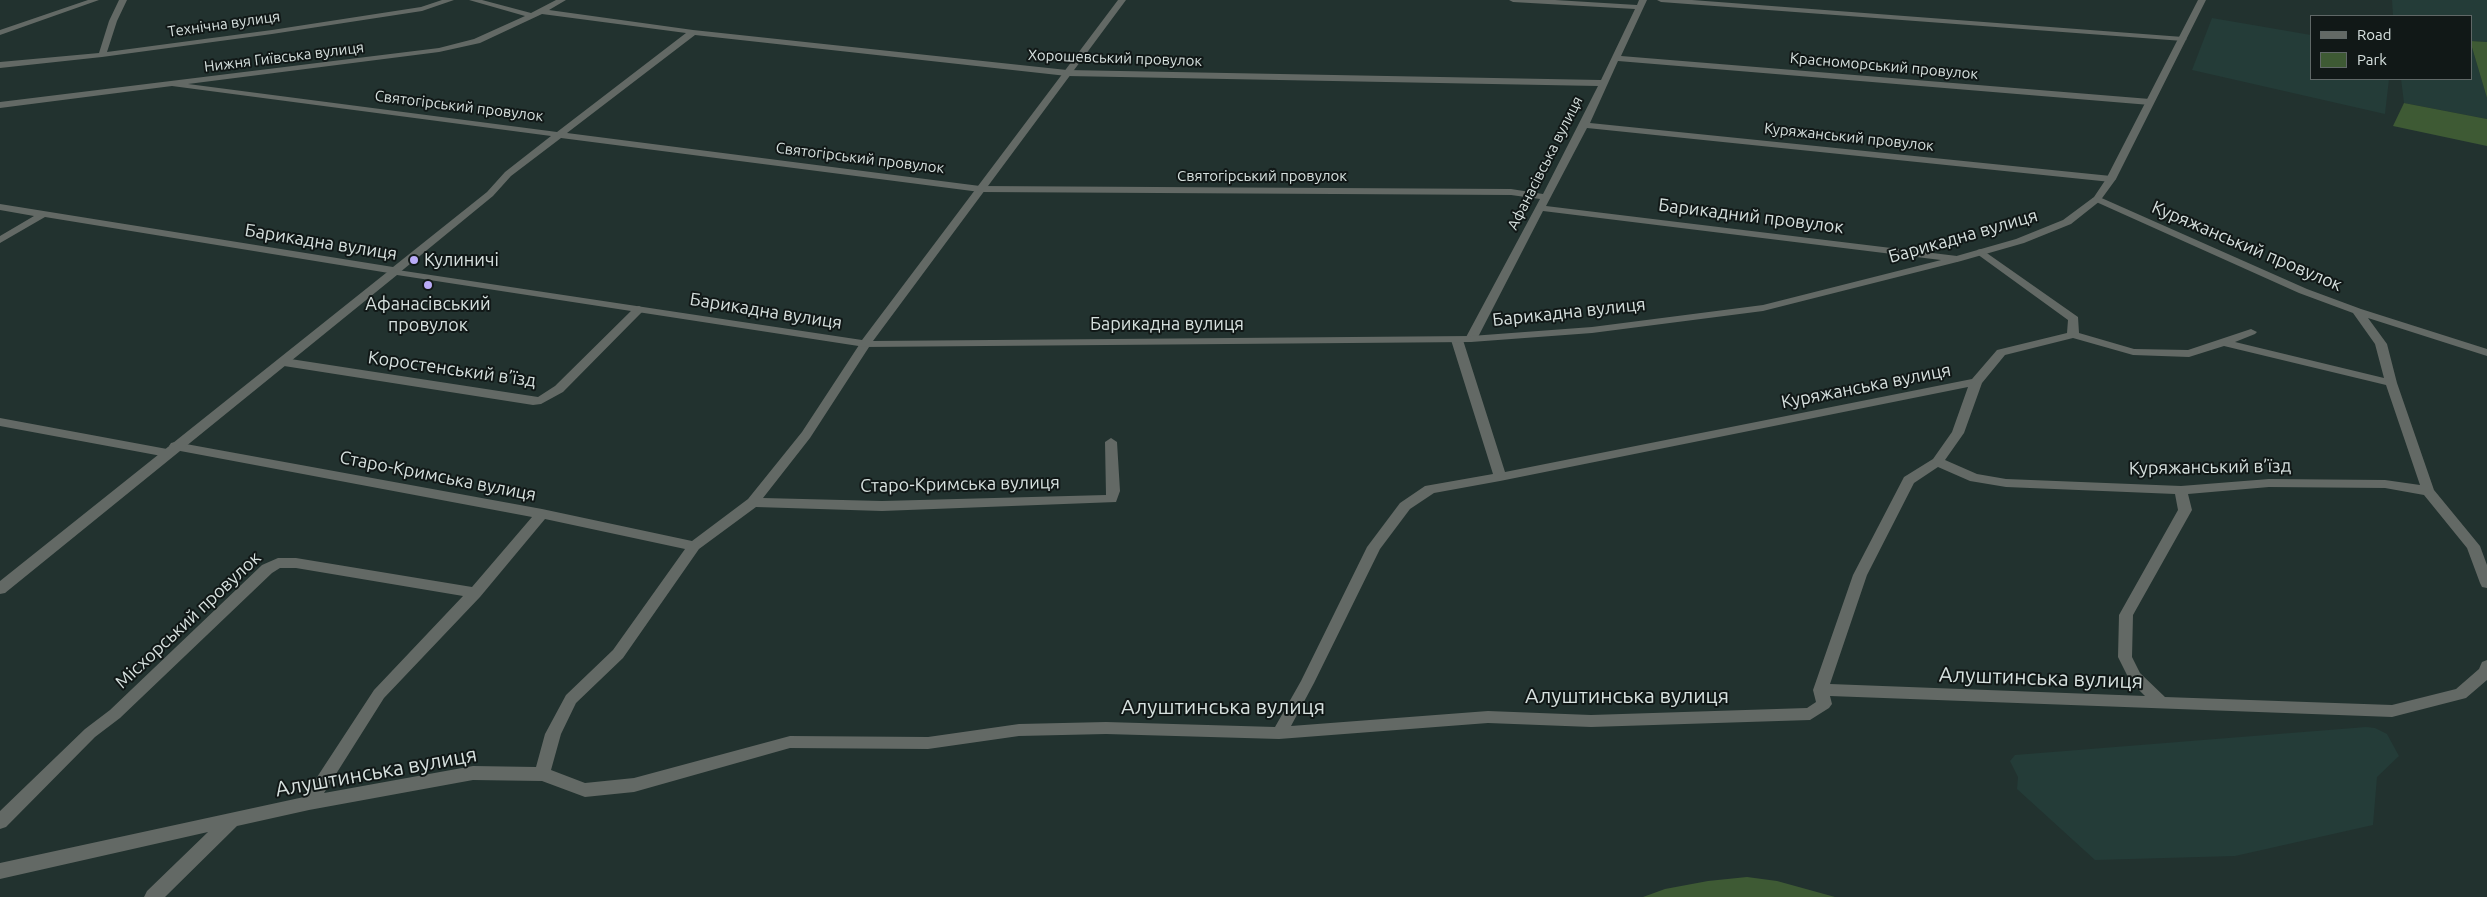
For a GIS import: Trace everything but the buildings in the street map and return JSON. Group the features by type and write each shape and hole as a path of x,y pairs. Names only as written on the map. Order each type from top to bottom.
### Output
{"street":[{"path":"0,33 95,0"},
{"path":"102,55 113,21 123,0"},
{"name":"Технічна вулиця","path":"0,65 102,55 422,9 450,0"},
{"path":"473,0 529,16"},
{"name":"Нижня Гиївська вулиця","path":"0,105 176,85 439,50 477,41 510,27 562,0"},
{"path":"542,774 553,734 571,699 618,654 694,546 753,502 806,435 865,344 1122,0"},
{"path":"1513,0 1641,3"},
{"path":"1661,0 2183,39"},
{"name":"Барикадна вулиця","path":"0,207 395,272 865,344 1464,340 1592,330 1763,308 1981,252 2020,240 2067,222 2097,199 2111,179 2202,0"},
{"name":"Афанасівська вулиця","path":"1464,340 1541,208 1545,197 1584,125 1641,3"},
{"name":"Хорошевський провулок","path":"539,11 693,32 1067,73 1602,84"},
{"path":"0,589 171,449 284,362 395,272 490,194 508,174 693,32"},
{"name":"Красноморський провулок","path":"1615,58 2150,102"},
{"name":"Святогірський провулок","path":"176,85 980,189 1512,192 1545,197"},
{"name":"Куряжанський провулок","path":"1584,125 2111,179"},
{"name":"Куряжанський провулок","path":"2097,199 2303,291 2357,311 2487,353"},
{"name":"Барикадний провулок","path":"1541,208 1956,258"},
{"path":"0,240 44,214"},
{"path":"1981,252 2074,319 2073,335"},
{"name":"Коростенський в’їзд","path":"284,362 541,400 559,389 639,309"},
{"path":"2357,311 2381,344 2391,383 2428,491 2472,546 2487,583"},
{"name":"Куряжанська вулиця","path":"1500,476 1976,382 2001,352 2073,335 2133,352 2189,354 2250,332"},
{"path":"1279,733 1307,683 1374,547 1406,506 1430,489 1500,476 1464,340"},
{"path":"2223,342 2391,383"},
{"path":"1820,690 1860,575 1909,480 1937,462 1958,433 1976,382"},
{"name":"Старо-Кримська вулиця","path":"0,422 171,449 542,514 694,546"},
{"name":"Старо-Кримська вулиця","path":"753,502 882,506 1111,499 1114,491 1111,442"},
{"name":"Куряжанський в’їзд","path":"1937,462 1975,478 2006,483 2180,490 2269,483 2384,484 2428,491"},
{"path":"2163,704 2135,677 2124,657 2126,615 2185,510 2180,490"},
{"path":"309,803 379,694 475,593 542,514"},
{"name":"Місхорський провулок","path":"0,822 90,733 115,714 267,569 278,563 296,562 475,593"},
{"name":"Алуштинська вулиця","path":"0,871 309,803 474,773 542,774 585,790 634,786 790,742 928,742 1019,730 1096,729 1279,733 1488,717 1591,721 1810,714 1824,704 1820,690 2392,712 2461,694 2486,672 2487,666"},
{"path":"153,897 232,820"}],"shaded area":[{"path":"2392,0 2487,0 2487,42 2472,41 2472,15 2393,15"},
{"path":"2212,18 2310,35 2310,80 2389,80 2385,114 2192,70"},
{"path":"2472,47 2487,98 2487,119 2404,103 2401,80 2472,80"},
{"path":"2366,727 2375,728 2387,734 2399,756 2377,777 2373,825 2235,856 2095,860 2017,789 2018,777 2010,761 2015,755"}],"green space":[{"path":"2472,41 2487,42 2487,98 2472,47"},
{"path":"2404,103 2487,119 2487,146 2393,126"},
{"path":"1747,877 1777,881 1835,897 1643,897 1665,889 1708,881"}],"place":[{"name":"Кулиничі","path":"414,260"},
{"name":"Афанасівський провулок","path":"428,285"}]}
